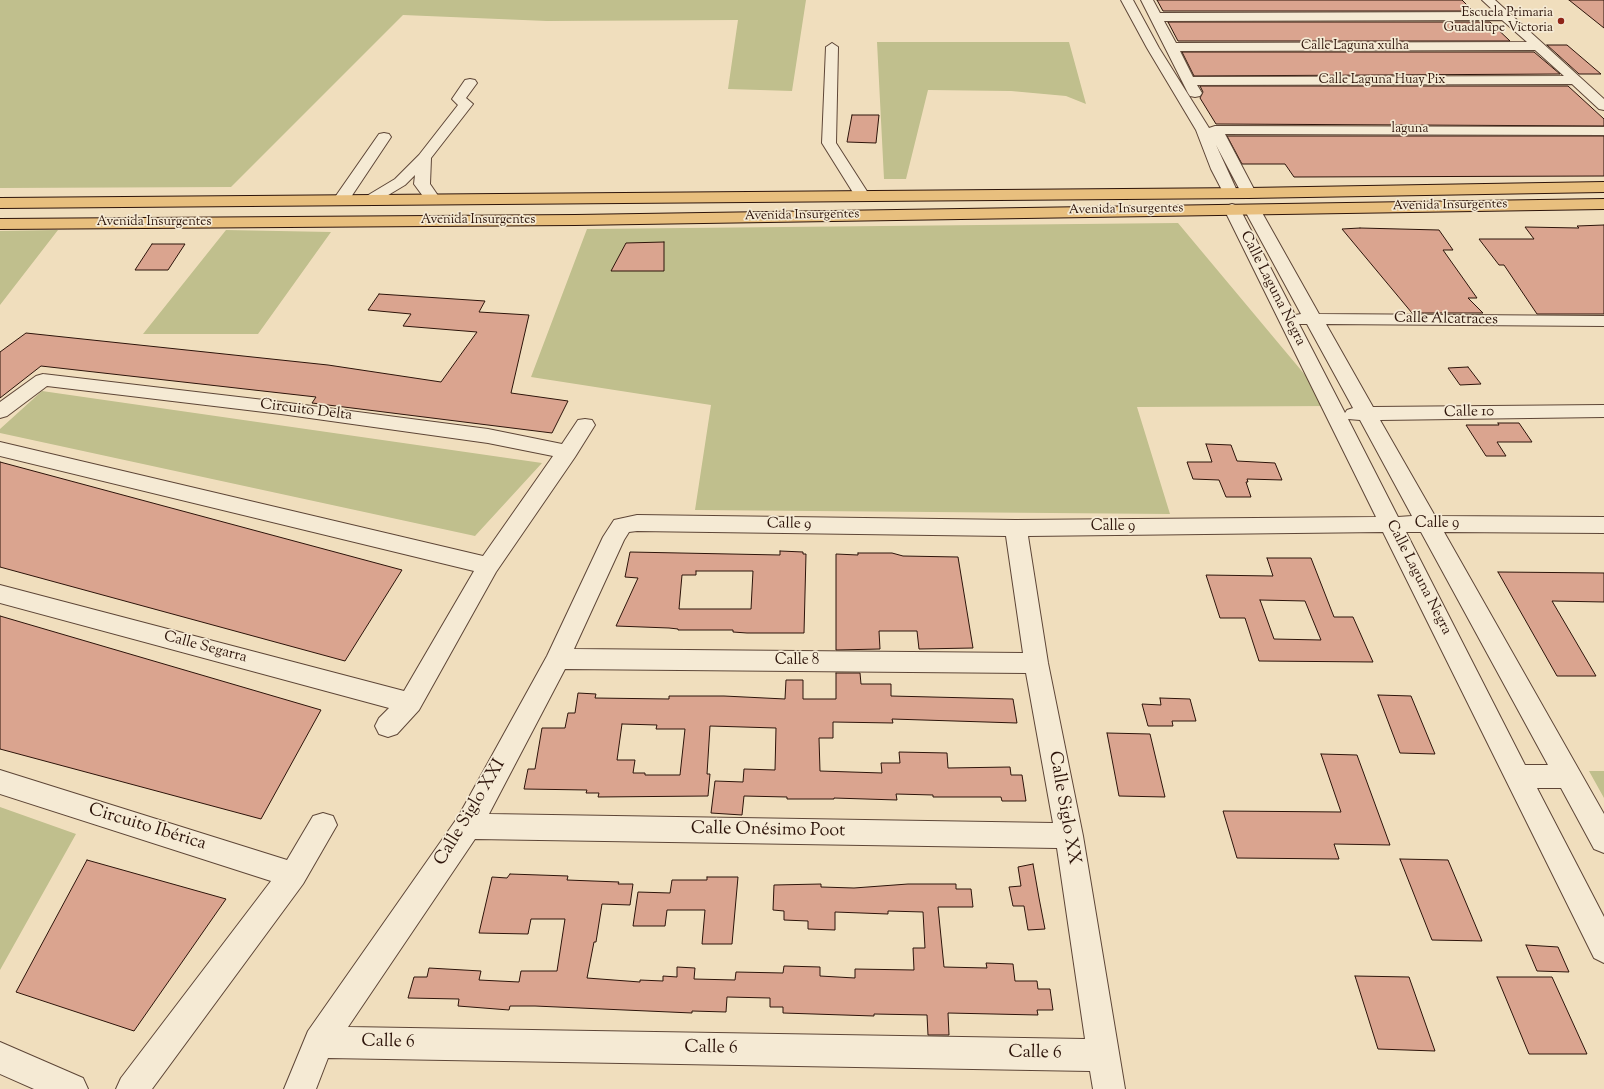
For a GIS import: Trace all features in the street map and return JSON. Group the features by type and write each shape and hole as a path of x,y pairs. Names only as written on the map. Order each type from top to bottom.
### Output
{"main road":[{"name":"Avenida Insurgentes","path":"0,224 575,220 1078,211 1241,201 1604,187"},
{"name":"Avenida Insurgentes","path":"0,203 1072,194 1241,201 1604,204"},
{"path":"1072,194 1078,211"},
{"path":"862,196 864,215"},
{"path":"230,222 244,201"}],"street":[{"name":"Calle Laguna Negra","path":"1127,0 1153,48 1203,130 1218,170 1241,201 1314,319 1604,840"},
{"name":"Calle Laguna Negra","path":"1147,0 1215,130 1287,319 1604,948"},
{"path":"1488,0 1604,106"},
{"path":"1157,17 1505,16"},
{"name":"Calle Laguna xulha","path":"1172,47 1539,46"},
{"path":"832,47 829,143 862,196"},
{"name":"Calle Laguna Huay Pix","path":"1189,80 1575,80"},
{"path":"370,200 400,182 424,158 466,104 459,99 470,83"},
{"name":"laguna","path":"1215,130 1604,131"},
{"path":"341,200 384,137"},
{"path":"424,158 422,184 433,200"},
{"name":"Calle Alcatraces","path":"1287,319 1604,322"},
{"name":"Circuito Delta","path":"0,412 43,380 280,408 488,436 568,452"},
{"name":"Calle 10","path":"1335,413 1366,414 1604,411"},
{"path":"388,726 410,703 488,566 568,452 585,425"},
{"path":"0,449 488,566"},
{"name":"Calle 9","path":"622,526 637,523 1016,528 1428,524 1604,525"},
{"name":"Calle Siglo XXI","path":"300,1089 319,1042 468,826 558,659 614,537 622,526"},
{"name":"Calle Siglo XX","path":"1016,528 1036,663 1069,836 1110,1089"},
{"name":"Calle Segarra","path":"0,594 410,703"},
{"name":"Calle 8","path":"558,659 1036,663"},
{"path":"1518,776 1569,777"},
{"name":"Circuito Ibérica","path":"0,782 293,874"},
{"path":"132,1089 293,874 323,825"},
{"name":"Calle Onésimo Poot","path":"468,826 1069,836"},
{"name":"Calle 6","path":"319,1042 1104,1055"},
{"path":"0,1058 72,1089"}],"shaded area":[{"path":"0,0 806,0 792,91 728,89 738,20 547,21 403,15 231,187 0,188"},
{"path":"877,42 1069,42 1086,104 1066,96 1011,91 928,90 906,179 884,179"},
{"path":"1178,223 1331,406 1137,407 1170,514 695,510 711,405 531,377 587,229"},
{"path":"58,230 0,305 0,231"},
{"path":"226,230 331,232 258,334 143,334"},
{"path":"42,391 542,463 475,536 0,433 0,429"},
{"path":"1589,771 1604,771 1604,798"},
{"path":"0,807 76,834 0,970"}],"building":[{"path":"1157,0 1462,0 1473,11 1163,11"},
{"path":"1569,0 1604,0 1604,28"},
{"path":"1168,22 1490,22 1510,41 1178,41"},
{"path":"1547,45 1567,45 1601,74 1579,74"},
{"path":"1182,52 1534,52 1560,74 1194,76"},
{"path":"1200,86 1568,86 1604,119 1604,126 1216,124 1200,98 1203,92"},
{"path":"852,115 879,115 876,143 847,142"},
{"path":"1227,136 1604,136 1604,176 1294,177 1285,164 1242,164"},
{"path":"1604,225 1604,314 1537,314 1504,265 1499,265 1479,239 1534,239 1525,227 1579,228 1577,226"},
{"path":"1342,229 1439,230 1453,250 1443,250 1477,298 1468,298 1483,313 1412,313"},
{"path":"664,242 664,271 611,271 626,243"},
{"path":"152,244 185,244 168,270 135,270"},
{"path":"379,294 485,301 479,312 529,315 511,393 568,401 552,433 312,403 316,397 41,366 0,398 0,352 26,333 328,365 441,382 477,332 403,326 411,314 368,310"},
{"path":"1468,367 1481,384 1460,385 1448,368"},
{"path":"1498,423 1519,423 1532,442 1497,442 1506,456 1486,456 1466,425 1499,425"},
{"path":"1206,444 1231,445 1237,461 1275,463 1282,480 1247,479 1248,482 1246,482 1251,497 1226,497 1219,480 1193,479 1187,462 1212,462"},
{"path":"0,462 402,570 345,661 0,567"},
{"path":"780,551 803,552 803,554 806,554 804,633 747,633 733,632 733,630 678,630 669,628 616,626 638,578 625,577 630,552 780,555","holes":["696,571 753,571 751,609 679,609 682,575 696,575"]},
{"path":"858,553 892,553 903,556 958,557 973,648 919,649 917,631 879,631 880,649 836,650 836,554 858,555"},
{"path":"1267,558 1311,558 1334,617 1353,617 1373,662 1259,661 1245,618 1220,618 1206,575 1273,576","holes":["1260,600 1305,601 1321,640 1274,639"]},
{"path":"1498,572 1604,573 1604,602 1552,601 1596,676 1557,676"},
{"path":"0,616 321,710 261,819 0,749"},
{"path":"836,673 860,673 861,684 891,684 891,696 1013,699 1017,723 892,719 893,723 833,722 833,738 819,738 820,771 882,773 881,763 900,763 899,752 947,753 948,768 1010,767 1011,775 1022,775 1026,801 1002,801 1001,797 933,797 933,795 896,794 897,800 834,798 787,799 787,797 744,796 742,815 711,813 715,781 743,782 744,769 775,770 776,728 710,726 707,774 710,774 708,796 598,797 599,793 586,793 587,790 524,789 528,769 535,769 542,728 565,728 568,713 575,713 578,693 596,694 595,698 669,699 669,696 724,696 785,699 786,680 803,680 803,699 836,699","holes":["622,724 657,725 656,729 685,729 680,775 645,775 645,773 633,773 635,760 617,760"]},
{"path":"1378,695 1411,696 1435,754 1400,753"},
{"path":"1160,698 1190,699 1196,721 1172,721 1173,726 1148,726 1142,704 1161,705"},
{"path":"1107,733 1150,734 1165,797 1119,796"},
{"path":"1321,754 1357,755 1390,845 1334,844 1339,859 1237,858 1223,811 1341,812"},
{"path":"1400,859 1448,860 1482,941 1432,940"},
{"path":"87,860 226,899 134,1031 16,992"},
{"path":"1033,864 1045,929 1028,930 1024,906 1013,906 1009,887 1021,886 1018,867"},
{"path":"510,874 568,876 567,880 633,884 630,905 602,904 596,942 594,942 587,978 640,982 640,980 663,981 663,976 677,977 677,967 695,968 694,979 735,980 736,972 783,973 784,966 820,967 820,976 855,978 855,969 914,970 913,948 925,948 923,912 888,911 888,914 835,912 835,930 808,929 808,921 784,920 784,911 773,910 774,885 821,884 821,887 854,888 908,884 956,884 956,889 971,889 973,907 938,907 944,967 987,968 986,963 1013,964 1015,981 1037,981 1038,989 1050,989 1053,1010 1037,1010 1038,1015 948,1013 949,1035 928,1035 927,1015 874,1014 874,1016 783,1013 783,1007 770,1007 770,998 727,997 726,1012 692,1011 692,1013 535,1006 510,1006 509,1010 458,1006 459,999 408,998 414,977 427,977 429,968 481,971 479,980 519,982 521,971 557,971 565,919 531,919 528,934 479,933 492,877 507,878"},
{"path":"707,877 738,877 732,944 702,944 705,910 667,910 665,926 633,926 638,892 670,893 672,880 707,880"},
{"path":"1526,945 1558,947 1569,972 1537,971"},
{"path":"1355,976 1409,977 1435,1051 1378,1049"},
{"path":"1497,977 1552,977 1587,1054 1529,1054"}],"place":[{"name":"Escuela Primaria Guadalupe Victoria","path":"1561,21"}]}
